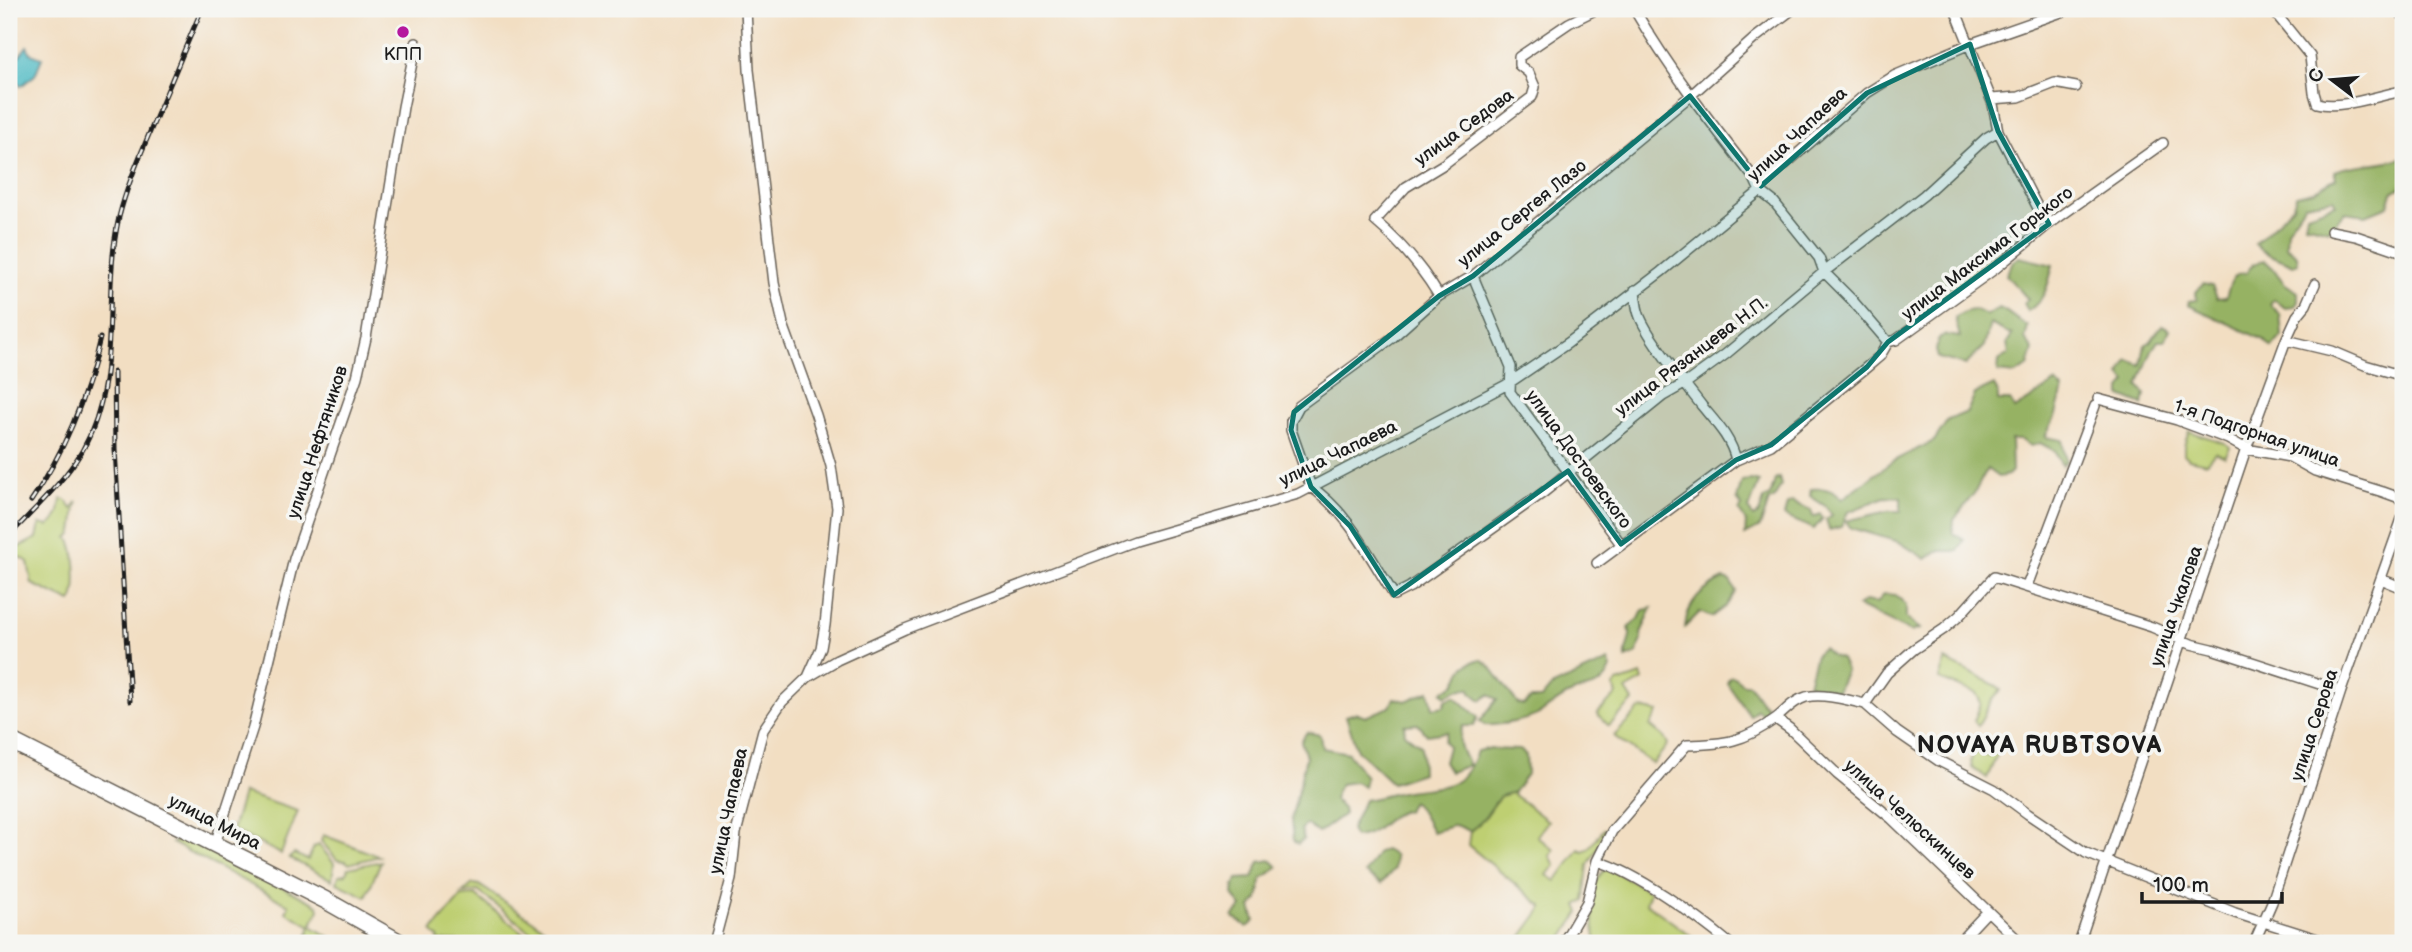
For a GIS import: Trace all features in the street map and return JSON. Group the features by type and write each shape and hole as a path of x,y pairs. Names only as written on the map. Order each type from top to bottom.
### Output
{"highway":[{"name":"улица Мира","path":"9,740 325,900 401,943"}],"street":[{"path":"746,9 749,70 774,283 783,324 816,415 831,466 837,508 825,625 821,648 808,677"},
{"name":"улица Седова","path":"1439,296 1424,271 1401,243 1375,221 1406,187 1444,164 1532,97 1535,87 1529,73 1519,65 1519,57 1569,23 1597,9"},
{"path":"1634,9 1659,53 1754,178 1760,191 1774,202 1819,258 1824,272 1888,342"},
{"name":"улица Сергея Лазо","path":"1311,486 1291,430 1294,412 1299,406 1392,338 1439,296 1473,276 1793,9"},
{"path":"1955,9 1991,99 1998,131 2040,212 2049,224"},
{"name":"улица Чапаева","path":"714,943 730,878 736,833 763,730 782,702 808,677 848,655 982,598 1135,541 1298,494 1511,381 1567,343 1661,272 1760,191 1765,183 1867,93 1894,76 1970,44 2070,9"},
{"path":"2272,9 2310,56 2317,103 2339,106 2403,91"},
{"name":"улица Нефтяников","path":"215,844 253,727 294,559 357,377 416,43"},
{"path":"1991,99 2019,97 2055,83 2076,88"},
{"name":"улица Рязанцева Н.П.","path":"1311,486 1350,526 1394,594 1410,587 1544,492 1663,396 1686,383 1744,339 1824,272 1924,195 1986,138 1998,131"},
{"name":"улица Максима Горького","path":"1597,563 1736,460 1771,445 1880,356 1888,342 1896,340 1996,268 2049,224 2164,143"},
{"path":"2331,231 2356,236 2403,252"},
{"name":"улица Достоевского","path":"1473,276 1511,367 1510,392 1621,544"},
{"name":"улица Чкалова","path":"2080,943 2246,449 2286,340 2315,284"},
{"path":"1635,290 1636,307 1646,328 1724,433 1733,448 1736,460"},
{"path":"2286,340 2332,351 2365,365 2403,376"},
{"name":"1-я Подгорная улица","path":"2027,586 2097,403 2177,420 2228,439 2246,449 2290,457 2315,471 2397,497 2403,503"},
{"name":"улица Серова","path":"2254,943 2272,902 2341,691 2403,516"},
{"path":"1865,704 1887,673 1959,616 1994,577 2152,627 2181,641 2341,691"},
{"path":"2381,579 2403,588"},
{"path":"1563,943 1587,902 1597,861 1612,831 1684,748 1741,739 1776,719 1791,704 1816,695 1865,704 1939,761 1994,789 2086,853 2262,922 2330,943"},
{"name":"улица Челюскинцев","path":"1776,719 1891,818 2021,943"},
{"path":"1597,861 1628,874 1714,930 1729,943"},
{"path":"1958,943 1987,912"}],"highlighted area":[{"path":"1970,44 1998,131 2049,224 1888,342 1867,367 1771,445 1736,460 1621,544 1568,471 1394,595 1350,526 1311,487 1291,430 1294,412 1439,296 1473,276 1690,96 1761,186 1867,93"}],"green space":[{"path":"2403,157 2403,186 2392,192 2388,206 2366,215 2344,212 2329,230 2305,224 2307,214 2336,204 2333,199 2305,204 2287,230 2286,246 2297,255 2298,263 2293,265 2264,252 2255,244 2293,206 2296,195 2313,191 2336,178 2334,171"},
{"path":"2019,257 2053,265 2043,296 2028,311 2024,303 2028,299 2006,275 2013,261"},
{"path":"2264,260 2284,283 2298,292 2298,302 2294,307 2285,308 2274,299 2270,304 2280,314 2282,336 2272,348 2264,340 2188,305 2189,301 2197,300 2196,292 2203,284 2212,286 2217,298 2226,297 2234,277 2246,273 2253,264"},
{"path":"1999,308 2028,326 2025,339 2033,350 2028,366 2016,374 1998,372 1999,360 2009,354 2007,343 2012,335 1990,324 1984,346 1966,365 1938,358 1938,339 1946,335 1960,337 1955,318 1970,310 1986,315"},
{"path":"2162,325 2170,329 2165,341 2158,341 2152,350 2138,385 2145,394 2143,405 2121,396 2121,389 2127,382 2120,375 2128,360 2141,365 2145,345"},
{"path":"2055,383 2063,389 2056,415 2045,437 2062,440 2066,461 2062,466 2055,451 2040,443 2031,446 2021,440 2011,440 2012,471 2008,475 1998,477 1987,469 1975,492 1954,520 1953,533 1964,540 1958,551 1937,551 1926,559 1899,542 1851,528 1845,521 1888,511 1901,511 1901,498 1885,497 1848,512 1841,527 1829,530 1826,519 1832,515 1825,506 1810,496 1811,489 1820,488 1832,491 1842,499 1893,461 1934,441 1948,420 1967,412 1975,394 1994,385 1998,401 2010,401 2015,409"},
{"path":"2189,431 2230,447 2225,457 2215,452 2206,463 2189,459 2184,454 2184,446"},
{"path":"1779,478 1781,485 1774,499 1769,501 1760,527 1745,535 1746,522 1739,511 1742,506 1737,499 1742,481 1759,482 1749,509 1753,517 1759,514 1764,499 1770,496 1775,480"},
{"path":"61,499 66,500 72,509 78,501 72,535 68,538 76,569 71,602 32,584 28,562 23,558 13,557 9,562 11,551 37,538 40,524 49,526 55,520"},
{"path":"1792,502 1811,510 1813,517 1820,514 1823,518 1814,529 1784,516 1787,505"},
{"path":"1724,579 1730,581 1736,591 1726,606 1711,617 1700,612 1685,627 1689,610 1697,597"},
{"path":"1884,594 1896,595 1906,605 1906,618 1920,629 1911,632 1858,606 1865,601 1877,603"},
{"path":"1652,608 1641,633 1642,640 1636,654 1626,658 1629,627 1639,619 1643,610"},
{"path":"1823,648 1832,656 1841,659 1846,670 1837,691 1808,684 1816,654"},
{"path":"1481,659 1489,665 1518,704 1524,705 1531,699 1541,699 1551,687 1608,661 1611,668 1603,681 1565,697 1536,716 1497,725 1484,725 1480,721 1497,699 1489,695 1481,700 1470,688 1457,690 1446,696 1442,692 1455,683 1467,665"},
{"path":"1945,660 2001,690 1978,725 1974,721 1981,703 1976,693 1939,679"},
{"path":"1641,675 1643,680 1626,690 1633,701 1609,726 1597,714 1617,694 1613,686"},
{"path":"1733,676 1743,684 1749,684 1767,707 1764,716 1757,709 1750,716 1727,683 1729,677"},
{"path":"1429,691 1433,708 1444,706 1446,700 1455,696 1478,717 1474,726 1463,726 1460,736 1462,750 1469,765 1450,772 1444,762 1448,747 1444,741 1447,732 1427,735 1418,724 1404,725 1405,734 1421,746 1422,773 1392,783 1357,750 1346,716 1356,713 1365,717 1390,707 1394,698 1406,701"},
{"path":"1639,710 1658,712 1650,726 1663,736 1668,744 1653,764 1614,736"},
{"path":"1307,732 1320,735 1322,748 1348,753 1366,777 1364,787 1355,782 1340,784 1334,799 1344,814 1318,833 1306,824 1301,830 1304,839 1298,844 1293,841 1291,820 1306,757 1301,741"},
{"path":"2000,737 2004,739 1987,778 1972,767 1973,754 1979,752 1989,756 1993,741"},
{"path":"1520,750 1526,755 1527,774 1514,792 1500,796 1483,820 1470,831 1455,825 1433,832 1412,802 1407,810 1392,816 1370,833 1354,837 1351,829 1364,800 1450,784 1465,774 1477,751"},
{"path":"243,793 298,811 281,854 232,830"},
{"path":"1512,793 1548,821 1537,836 1554,850 1550,856 1555,865 1547,875 1556,881 1579,849 1588,849 1604,829 1607,832 1588,865 1584,901 1577,905 1580,912 1559,943 1517,943 1543,907 1468,845 1470,831 1483,820 1500,796"},
{"path":"323,835 379,856 349,864 337,860 321,841"},
{"path":"182,836 318,905 319,910 311,926 286,912 289,905 172,843"},
{"path":"319,845 334,863 332,880 289,858 294,854 308,860 314,847"},
{"path":"1385,850 1395,856 1394,869 1381,884 1365,873 1378,852"},
{"path":"1271,860 1278,867 1262,879 1258,899 1251,907 1255,921 1248,927 1233,917 1242,907 1233,895 1234,886 1237,879 1253,878 1259,862"},
{"path":"381,861 366,897 337,883 339,875 346,874 348,868"},
{"path":"1606,869 1650,892 1646,903 1701,943 1597,943 1592,894 1599,876"},
{"path":"473,884 479,885 567,943 545,943 478,891 462,893"},
{"path":"475,895 536,943 521,943 506,938 494,943 437,943 439,938 432,931 462,896"},
{"path":"311,926 333,939 332,943 305,942"}],"water":[{"path":"27,46 31,54 42,58 35,75 21,86 13,75 13,64"}],"railway":[{"path":"9,536 66,474 82,451 95,423 107,366 111,276 119,217 138,160 202,9"},
{"path":"31,501 54,463 73,422 89,381 100,338"},
{"path":"114,372 115,449 130,701"}],"place":[{"name":"КПП","path":"403,32"}],"district":[{"name":"NOVAYA RUBTSOVA","path":"2040,745"}]}
